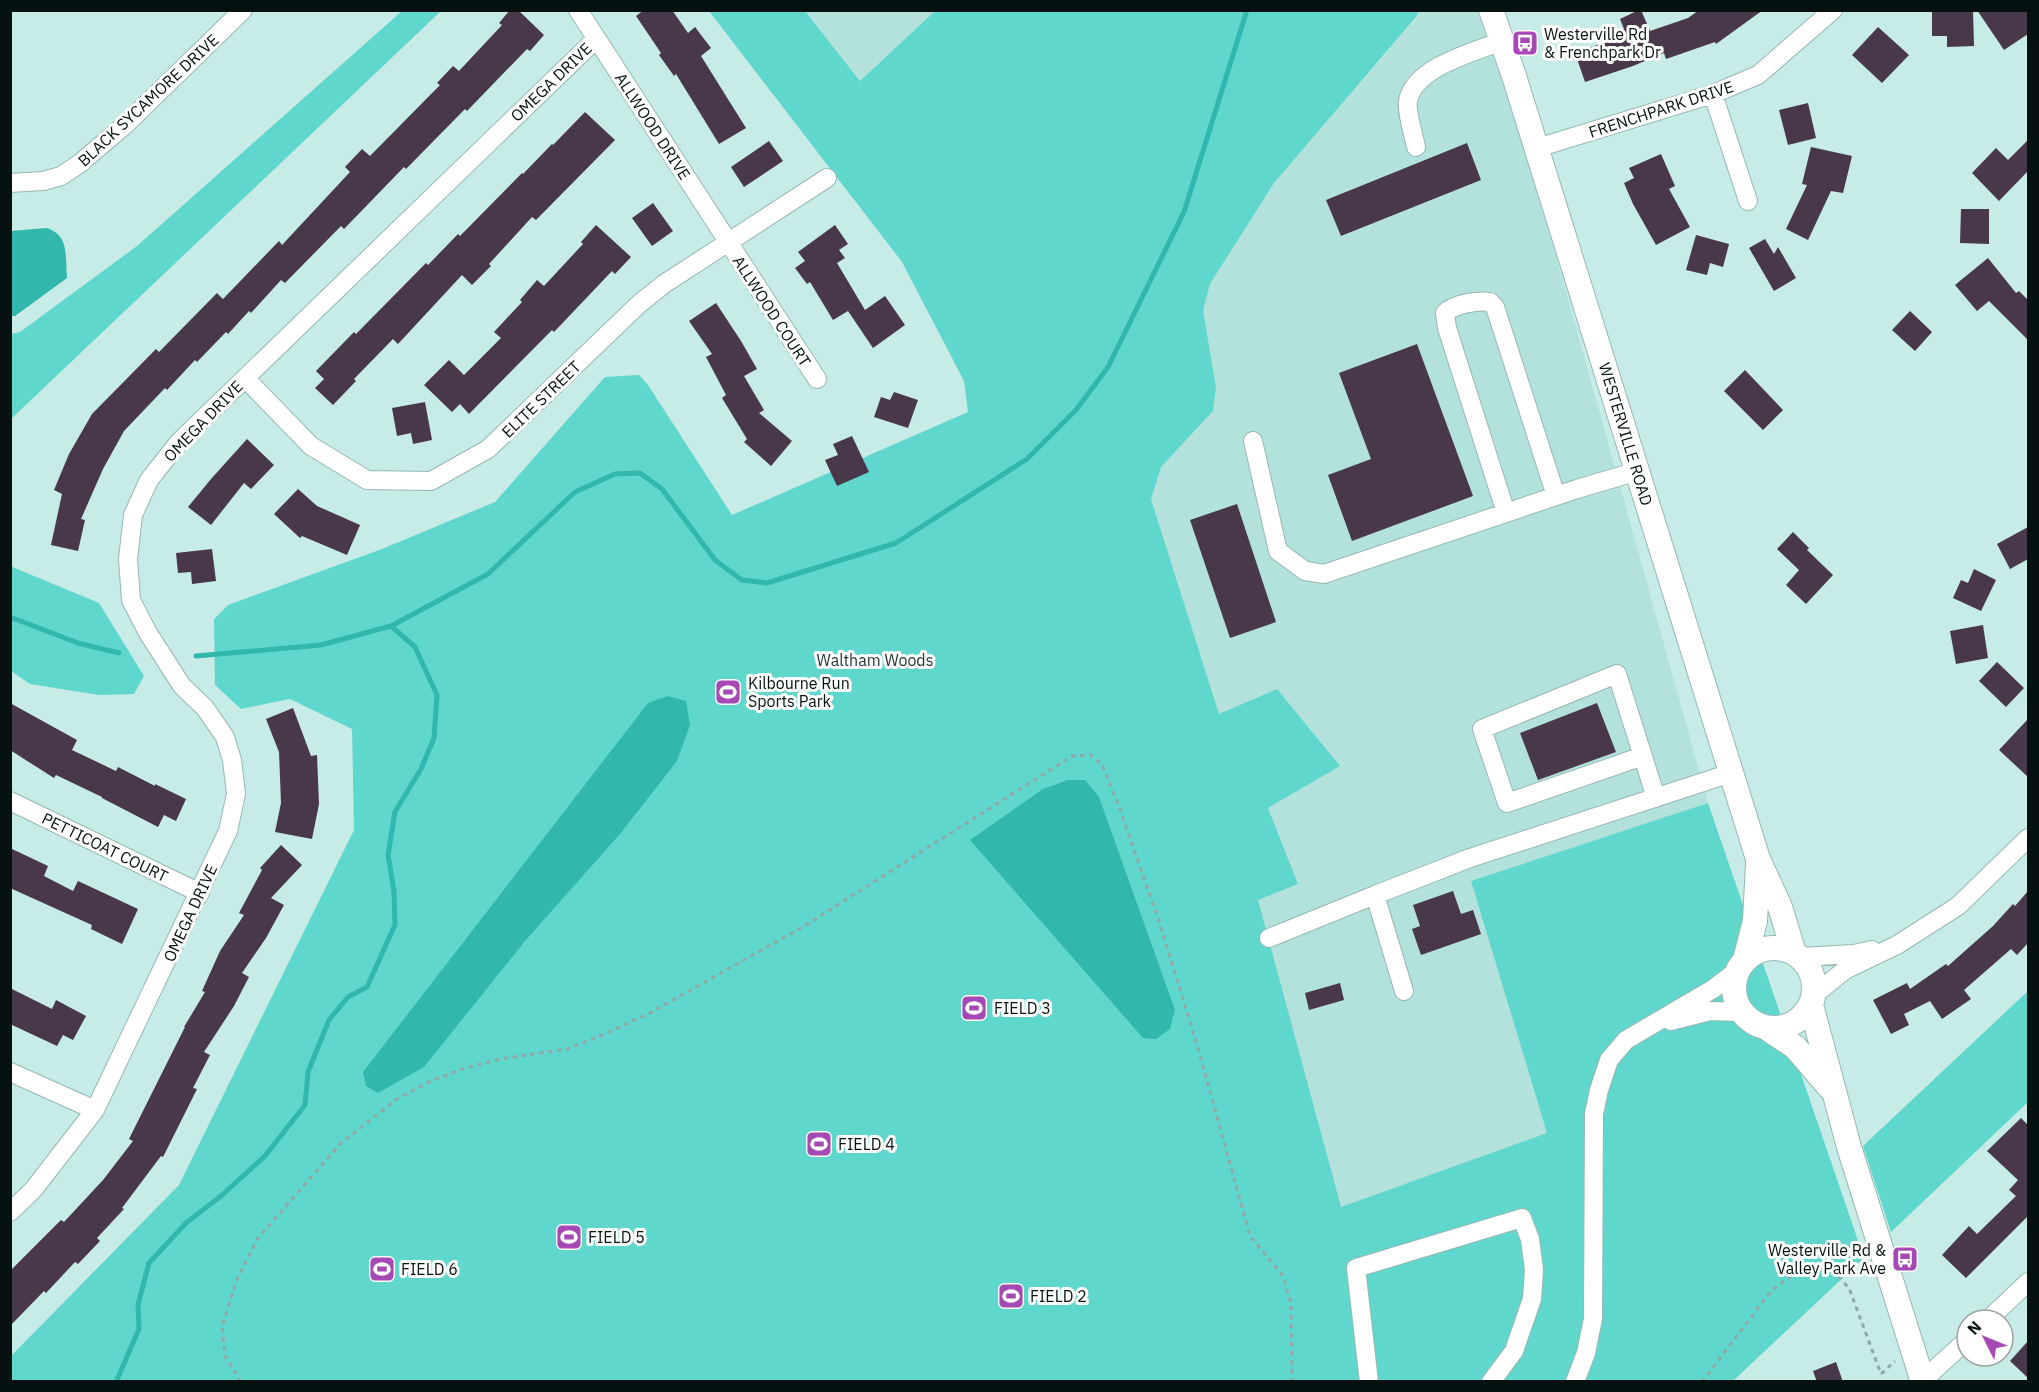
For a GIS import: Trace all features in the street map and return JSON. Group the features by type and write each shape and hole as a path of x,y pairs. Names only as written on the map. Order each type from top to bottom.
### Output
{"main road":[{"name":"WESTERVILLE ROAD","path":"1491,10 1537,148 1758,859 1780,907 1797,955 1812,974 1813,1000 1833,1092 1848,1147 1922,1381"},
{"name":"WESTERVILLE ROAD","path":"1758,859 1755,921 1734,991 1736,1002 1741,1012 1758,1026 1768,1029 1795,1047 1833,1092"},
{"path":"1742,965 1756,952 1768,948 1782,948 1797,955"},
{"path":"1768,1029 1794,1024 1804,1016 1813,1000"}],"street":[{"name":"BLACK SYCAMORE DRIVE","path":"10,183 43,181 61,176 79,164 125,125 243,10"},
{"name":"ALLWOOD DRIVE","path":"578,10 728,242"},
{"name":"FRENCHPARK DRIVE","path":"1537,148 1713,94 1758,75 1833,10"},
{"name":"OMEGA DRIVE","path":"10,1212 33,1190 95,1110 228,831 236,794 232,760 225,737 205,708 182,686 131,600 129,559 133,515 149,480 178,442 596,39"},
{"path":"1416,147 1407,103 1414,85 1439,66 1502,41"},
{"path":"1713,94 1748,201"},
{"name":"ELITE STREET","path":"245,378 311,446 367,480 431,481 488,450 639,304 664,284 827,178"},
{"name":"ALLWOOD COURT","path":"728,242 817,379"},
{"path":"1506,513 1447,328 1445,313 1450,308 1482,301 1490,302 1495,307 1556,496"},
{"path":"1252,441 1278,551 1305,571 1324,574 1556,496 1638,471"},
{"path":"1643,756 1507,803 1482,729 1617,674 1643,756 1656,798"},
{"path":"1269,938 1470,858 1731,773"},
{"name":"PETTICOAT COURT","path":"10,801 200,893"},
{"path":"1813,1000 1845,970 1897,945 1958,906 2028,838"},
{"path":"1375,895 1404,991"},
{"path":"1797,955 1854,954 1897,945"},
{"path":"1575,1382 1586,1353 1593,1319 1594,1114 1609,1060 1626,1040 1713,988 1742,965"},
{"path":"1652,1026 1710,1011 1741,1012"},
{"path":"10,1072 95,1110"},
{"path":"1369,1382 1356,1268 1522,1218 1530,1239 1534,1270 1532,1299 1514,1351 1491,1382"},
{"path":"2001,1308 2028,1282"},
{"path":"1922,1381 1955,1351"}],"path":[{"path":"241,1382 225,1356 222,1326 237,1279 258,1238 340,1143 397,1099 431,1081 462,1069 567,1048 650,1013 806,925 1072,756 1090,755 1102,765 1157,915 1198,1048 1250,1236 1283,1276 1291,1303 1292,1382"},
{"path":"1702,1382 1771,1291 1788,1278 1810,1270 1834,1272 1849,1288 1881,1374 1912,1346"}],"shaded area":[{"path":"805,11 935,11 860,81"},
{"path":"1419,11 1488,11 1708,803 1471,881 1547,1133 1341,1208 1244,905 1298,884 1268,808 1339,766 1219,715 1151,499 1160,467 1213,411 1216,387 1203,310 1210,284 1274,183 1416,18"},
{"path":"47,228 60,236 63,242 67,278 15,316 11,316 11,231"},
{"path":"667,696 686,701 690,725 677,761 620,834 525,941 424,1067 378,1093 366,1086 363,1072 648,703"},
{"path":"1068,780 1085,780 1099,797 1175,1010 1170,1029 1156,1039 1143,1038 970,840 1043,789"}],"green space":[{"path":"402,11 441,11 11,419 11,334 20,332 137,246"},
{"name":"Kilbourne Run Sports Park","path":"709,11 805,11 860,81 935,11 1419,11 1274,183 1210,284 1203,310 1216,387 1213,411 1161,467 1151,499 1219,714 1277,689 1340,766 1268,808 1298,884 1258,900 1341,1207 1547,1133 1471,881 1708,803 1864,1258 1733,1381 11,1382 11,1356 179,1185 354,830 352,729 290,699 241,709 215,685 214,619 228,605 382,549 495,502 605,377 639,375 648,385 732,515 968,412 964,381 902,262"},
{"path":"10,566 99,603 144,676 134,694 99,695 30,684 11,671"},
{"path":"2028,991 2028,1102 1891,1232 1863,1146"}],"building":[{"path":"510,10 518,10 544,35 530,51 527,49 467,111 465,109 406,169 404,167 344,229 341,226 285,283 281,280 251,313 249,311 197,362 195,360 167,390 165,388 124,431 103,469 81,519 85,520 78,551 51,545 62,494 54,490 69,454 92,414 156,349 159,352 217,293 223,299 279,241 282,245 350,172 345,167 362,149 370,156 440,85 437,83 453,66 459,71 502,25 499,23"},
{"path":"644,10 672,10 688,33 695,27 711,48 701,56 746,128 719,144 676,74 674,76 659,55 661,53 636,16"},
{"path":"1639,10 1650,31 1688,18 1699,10 1763,10 1716,44 1715,42 1666,59 1664,53 1585,82 1575,53 1614,39 1612,34 1624,29 1620,19"},
{"path":"1973,10 1974,46 1947,47 1947,36 1932,36 1932,11"},
{"path":"1977,10 2028,10 2028,34 2004,50"},
{"path":"1878,27 1909,55 1882,83 1852,55"},
{"path":"1808,103 1816,138 1788,145 1779,110"},
{"path":"585,112 615,140 536,220 532,217 472,285 462,275 398,344 393,339 354,379 356,381 333,405 315,388 324,379 316,371 426,263 428,265 458,234 460,236"},
{"path":"2028,140 2028,171 1999,201 1972,173 1996,148 2008,160"},
{"path":"769,141 783,161 744,187 731,167"},
{"path":"1467,143 1481,180 1341,236 1326,200"},
{"path":"1811,147 1852,156 1843,193 1831,191 1808,240 1786,229 1807,185 1802,184"},
{"path":"1661,154 1675,186 1669,189 1690,227 1656,245 1624,183 1634,178 1629,168"},
{"path":"653,203 673,231 652,246 632,218"},
{"path":"1961,209 1989,209 1989,244 1960,243"},
{"path":"596,225 631,257 615,274 612,271 554,332 552,330 469,414 460,404 452,412 424,385 449,360 464,375 501,338 494,332 522,302 520,300 537,280 544,286 583,244 581,242"},
{"path":"835,225 848,244 839,250 845,258 837,263 865,310 885,296 905,325 873,348 848,311 833,320 810,282 807,284 795,268 805,261 798,252"},
{"path":"1696,235 1729,244 1723,267 1710,263 1707,275 1686,270"},
{"path":"1765,239 1774,254 1778,247 1796,278 1774,291 1749,248"},
{"path":"1988,258 2016,293 2019,291 2028,300 2028,340 1989,301 1977,311 1955,285"},
{"path":"716,303 757,369 744,376 764,410 759,413 792,441 771,466 744,442 747,439 722,398 726,395 706,357 712,354 689,321"},
{"path":"1910,311 1932,332 1915,351 1892,330"},
{"path":"1417,344 1473,496 1352,541 1328,475 1371,459 1339,373"},
{"path":"1745,370 1783,410 1763,430 1724,391"},
{"path":"894,392 918,400 908,428 874,417 881,397 890,400"},
{"path":"425,402 432,440 413,444 411,433 397,436 392,408"},
{"path":"852,436 869,472 837,486 825,460 838,455 833,444"},
{"path":"247,439 274,465 251,489 244,483 211,525 188,507"},
{"path":"298,489 317,506 360,525 347,555 302,536 300,538 274,514"},
{"path":"1237,504 1276,622 1230,638 1190,520"},
{"path":"2028,527 2028,559 2010,569 1997,544"},
{"path":"1793,532 1809,548 1807,550 1833,575 1806,604 1786,585 1799,570 1777,549"},
{"path":"212,549 216,581 192,584 191,572 178,573 176,553"},
{"path":"1974,569 1996,580 1981,611 1953,598 1961,580 1968,583"},
{"path":"1983,625 1988,658 1956,664 1950,631"},
{"path":"1997,662 2024,688 2006,707 1979,681"},
{"path":"10,703 77,740 72,750 116,771 118,767 186,799 176,821 164,815 158,827 56,775 54,778 10,750"},
{"path":"1597,703 1616,752 1538,780 1520,733"},
{"path":"293,708 311,756 317,755 319,804 312,839 275,832 281,803 279,752 266,719"},
{"path":"2028,719 2028,777 1999,750"},
{"path":"281,845 302,865 271,898 284,905 266,938 242,973 249,977 234,1006 204,1052 210,1055 193,1088 197,1089 163,1157 161,1156 122,1208 124,1209 97,1238 100,1241 78,1264 75,1262 46,1293 44,1291 10,1326 10,1271 61,1220 64,1222 103,1180 133,1141 129,1139 184,1027 205,992 202,991 220,951 244,915 239,913 262,870 260,868"},
{"path":"10,848 48,866 44,876 73,891 78,881 138,909 122,944 91,929 92,925 10,888"},
{"path":"1453,891 1461,914 1473,910 1481,934 1421,955 1412,929 1420,926 1413,905"},
{"path":"2028,891 2028,943 2017,955 2011,949 1964,990 1971,999 1942,1019 1930,1001 1904,1014 1909,1025 1891,1034 1873,1000 1907,983 1910,989 1946,964 1948,966 1993,926 2013,904 2015,906"},
{"path":"1340,983 1344,1000 1309,1010 1305,993"},
{"path":"10,988 52,1009 56,1000 86,1016 73,1040 63,1035 57,1046 10,1024"},
{"path":"2021,1118 2028,1125 2028,1216 1966,1278 1942,1255 1969,1226 1977,1234 2016,1196 2009,1190 2018,1180 1987,1151"},
{"path":"2028,1341 2028,1378 2015,1366 2015,1355"},
{"path":"1836,1362 1843,1382 1817,1382 1813,1371"}],"waterway":[{"path":"196,656 321,645 391,626 488,574 575,492 615,474 640,473 662,489 715,560 742,580 767,583 896,543 1027,459 1076,410 1108,367 1184,212 1247,10"},
{"path":"10,617 78,643 119,653"},
{"path":"116,1382 139,1329 138,1305 149,1263 186,1223 221,1196 265,1156 305,1105 308,1072 329,1020 348,997 367,987 395,925 394,891 388,855 395,812 421,769 434,738 437,695 415,647 391,626"}],"place":[{"name":"Westerville Rd & Frenchpark Dr","path":"1525,43"},
{"name":"Kilbourne Run Sports Park","path":"728,692"},
{"name":"FIELD 3","path":"974,1008"},
{"name":"FIELD 4","path":"819,1144"},
{"name":"FIELD 5","path":"569,1237"},
{"name":"Westerville Rd & Valley Park Ave","path":"1905,1259"},
{"name":"FIELD 6","path":"382,1269"},
{"name":"FIELD 2","path":"1011,1296"}],"park label":[{"name":"Waltham Woods","path":"875,660"}]}
